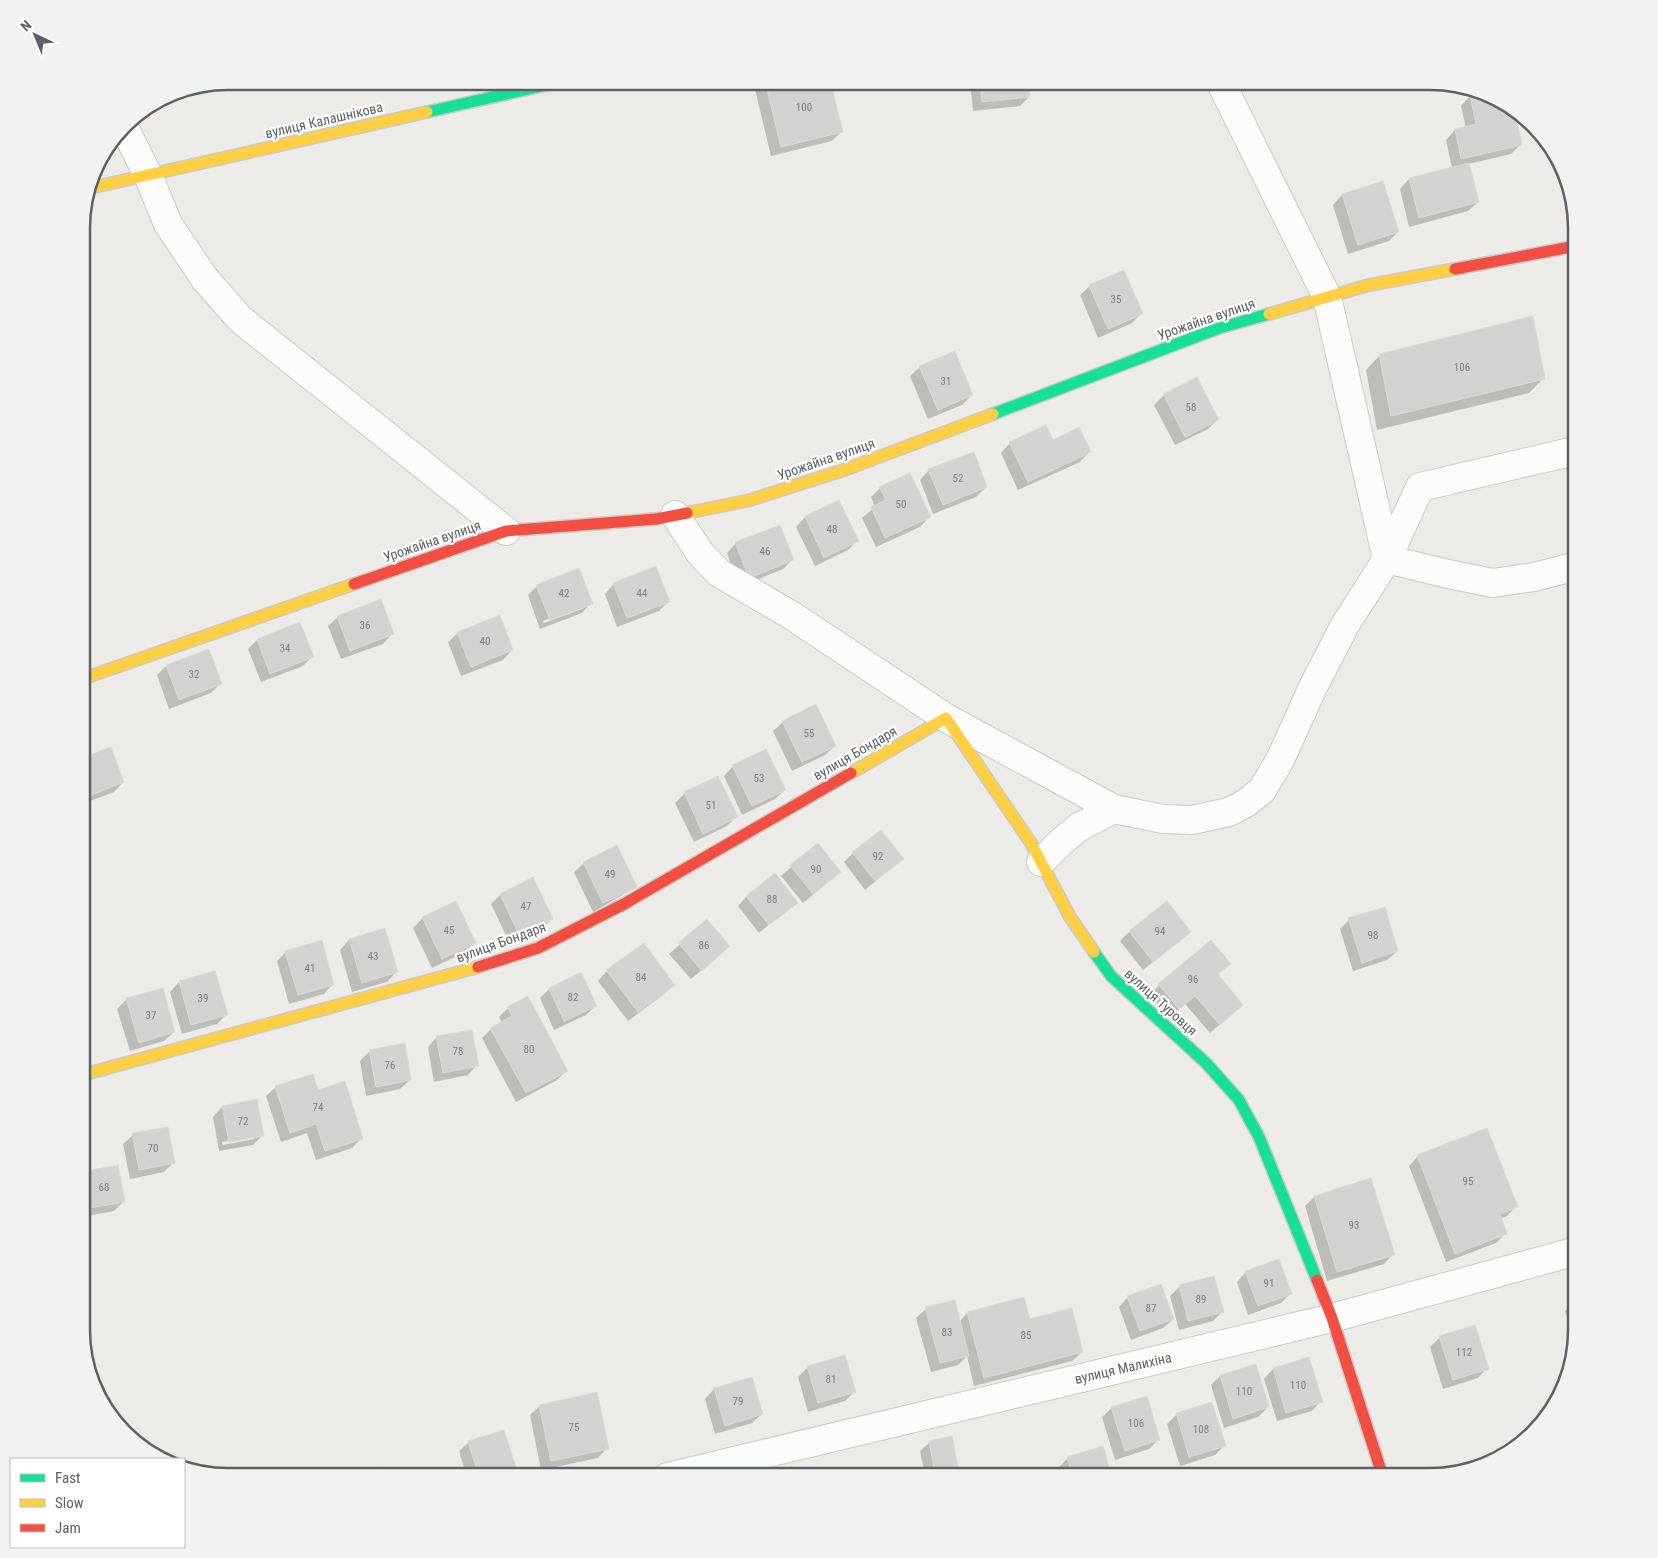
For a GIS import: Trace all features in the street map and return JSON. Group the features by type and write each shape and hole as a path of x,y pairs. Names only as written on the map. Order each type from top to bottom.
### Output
{"street":[{"name":"вулиця Калашнікова","path":"97,186 524,90"},
{"path":"1224,90 1328,297 1388,559"},
{"path":"127,133 148,174 168,224 205,279 240,319 506,531"},
{"name":"Урожайна вулиця","path":"90,677 506,531 656,519 750,500 847,469 1219,328 1369,285 1568,248"},
{"path":"675,515 700,553 719,573 791,615 946,718 1114,809 1163,819 1192,820 1229,812 1246,804 1262,790 1280,760 1313,687 1341,634 1388,559 1420,488 1566,453"},
{"path":"1388,559 1493,583 1534,577 1568,568"},
{"name":"вулиця Туровця","path":"946,718 1031,843 1070,917 1111,976 1206,1063 1239,1100 1259,1137 1332,1318 1380,1468"},
{"name":"вулиця Бондаря","path":"90,1073 453,975 538,948 624,904 946,718"},
{"path":"1041,862 1079,827 1114,809"},
{"name":"вулиця Малихіна","path":"705,1468 1332,1318 1568,1253"}],"building":[{"path":"767,90 832,90 843,132 781,147"},
{"path":"981,90 1030,90 1030,97 982,102"},
{"path":"1470,96 1499,108 1517,121 1522,145 1461,159 1455,129 1476,124"},
{"path":"1469,163 1479,202 1419,218 1409,178"},
{"path":"1383,181 1399,232 1358,245 1342,194"},
{"path":"1124,270 1143,314 1108,329 1089,285"},
{"path":"1533,316 1545,379 1391,416 1379,354"},
{"path":"955,351 973,395 938,410 919,366"},
{"path":"1197,377 1219,420 1185,437 1163,394"},
{"path":"1046,425 1053,440 1079,427 1091,452 1028,482 1009,442"},
{"path":"974,452 987,487 943,505 928,469"},
{"path":"910,473 931,517 885,538 871,507 886,500 879,487"},
{"path":"839,500 859,541 824,558 805,516"},
{"path":"780,525 794,560 749,578 735,542"},
{"path":"656,566 670,602 627,618 613,583"},
{"path":"579,568 593,604 550,620 536,585"},
{"path":"381,599 394,634 350,651 337,616"},
{"path":"500,615 513,650 471,667 457,632"},
{"path":"300,622 314,657 270,674 257,639"},
{"path":"209,649 222,684 179,700 166,665"},
{"path":"816,704 836,746 802,762 782,721"},
{"path":"111,747 124,782 90,796 90,755"},
{"path":"766,749 786,790 752,806 732,765"},
{"path":"718,776 738,817 703,834 684,792"},
{"path":"881,830 904,859 875,881 852,852"},
{"path":"818,843 841,872 813,894 790,865"},
{"path":"617,845 637,887 603,903 583,862"},
{"path":"775,873 798,903 769,925 746,896"},
{"path":"533,877 553,919 519,935 500,894"},
{"path":"456,901 476,943 442,959 422,917"},
{"path":"1167,901 1191,932 1153,962 1129,931"},
{"path":"1385,907 1398,951 1362,963 1348,918"},
{"path":"707,919 730,946 702,971 678,943"},
{"path":"385,928 398,972 362,983 349,939"},
{"path":"322,940 334,985 298,995 285,951"},
{"path":"1211,940 1231,964 1218,974 1243,1005 1220,1025 1195,996 1179,1009 1158,984"},
{"path":"644,943 675,985 638,1012 606,970"},
{"path":"215,971 228,1015 191,1025 179,981"},
{"path":"581,972 597,1006 564,1021 549,988"},
{"path":"163,988 175,1032 139,1043 126,998"},
{"path":"528,996 568,1071 526,1093 490,1028 512,1016 507,1007"},
{"path":"472,1030 479,1066 443,1073 436,1036"},
{"path":"405,1043 411,1080 376,1087 369,1050"},
{"path":"313,1074 318,1090 345,1081 363,1139 325,1151 316,1124 290,1133 275,1086"},
{"path":"257,1099 264,1136 229,1142 222,1106"},
{"path":"168,1127 175,1163 139,1170 132,1133"},
{"path":"1487,1128 1518,1207 1500,1214 1507,1234 1455,1254 1417,1155"},
{"path":"118,1165 125,1202 90,1208 90,1170"},
{"path":"1371,1178 1395,1255 1337,1272 1314,1196"},
{"path":"1279,1259 1292,1294 1258,1306 1245,1271"},
{"path":"1214,1276 1224,1312 1188,1321 1179,1285"},
{"path":"1161,1284 1174,1319 1140,1331 1127,1296"},
{"path":"1024,1297 1030,1319 1072,1308 1083,1352 984,1378 967,1312"},
{"path":"955,1300 969,1356 940,1363 925,1307"},
{"path":"1475,1325 1489,1369 1453,1380 1439,1336"},
{"path":"845,1355 856,1392 818,1403 807,1366"},
{"path":"1309,1357 1323,1402 1286,1413 1273,1368"},
{"path":"1256,1364 1269,1407 1233,1419 1220,1375"},
{"path":"752,1377 763,1414 725,1426 714,1388"},
{"path":"597,1392 609,1449 551,1461 539,1405"},
{"path":"1147,1396 1160,1440 1125,1451 1111,1407"},
{"path":"1212,1402 1226,1446 1189,1457 1176,1413"},
{"path":"504,1430 516,1468 476,1468 468,1441"},
{"path":"952,1436 958,1468 934,1468 929,1441"},
{"path":"1103,1446 1109,1468 1070,1468 1067,1457"}],"traffic: fast":[{"path":"427,112 524,90"},
{"path":"993,414 1219,328 1269,314"},
{"path":"1094,952 1111,976 1206,1063 1239,1100 1259,1137 1317,1280"}],"traffic: slow":[{"path":"97,187 427,112"},
{"path":"1269,314 1369,285 1455,269"},
{"path":"687,513 750,500 847,469 993,414"},
{"path":"90,676 354,584"},
{"path":"851,773 946,718 1031,843 1070,917 1094,952"},
{"path":"90,1073 478,967"}],"traffic: jam":[{"path":"1455,269 1568,248"},
{"path":"354,584 506,531 656,519 687,513"},
{"path":"478,967 538,948 624,904 851,773"},
{"path":"1317,1280 1332,1318 1380,1468"}]}
